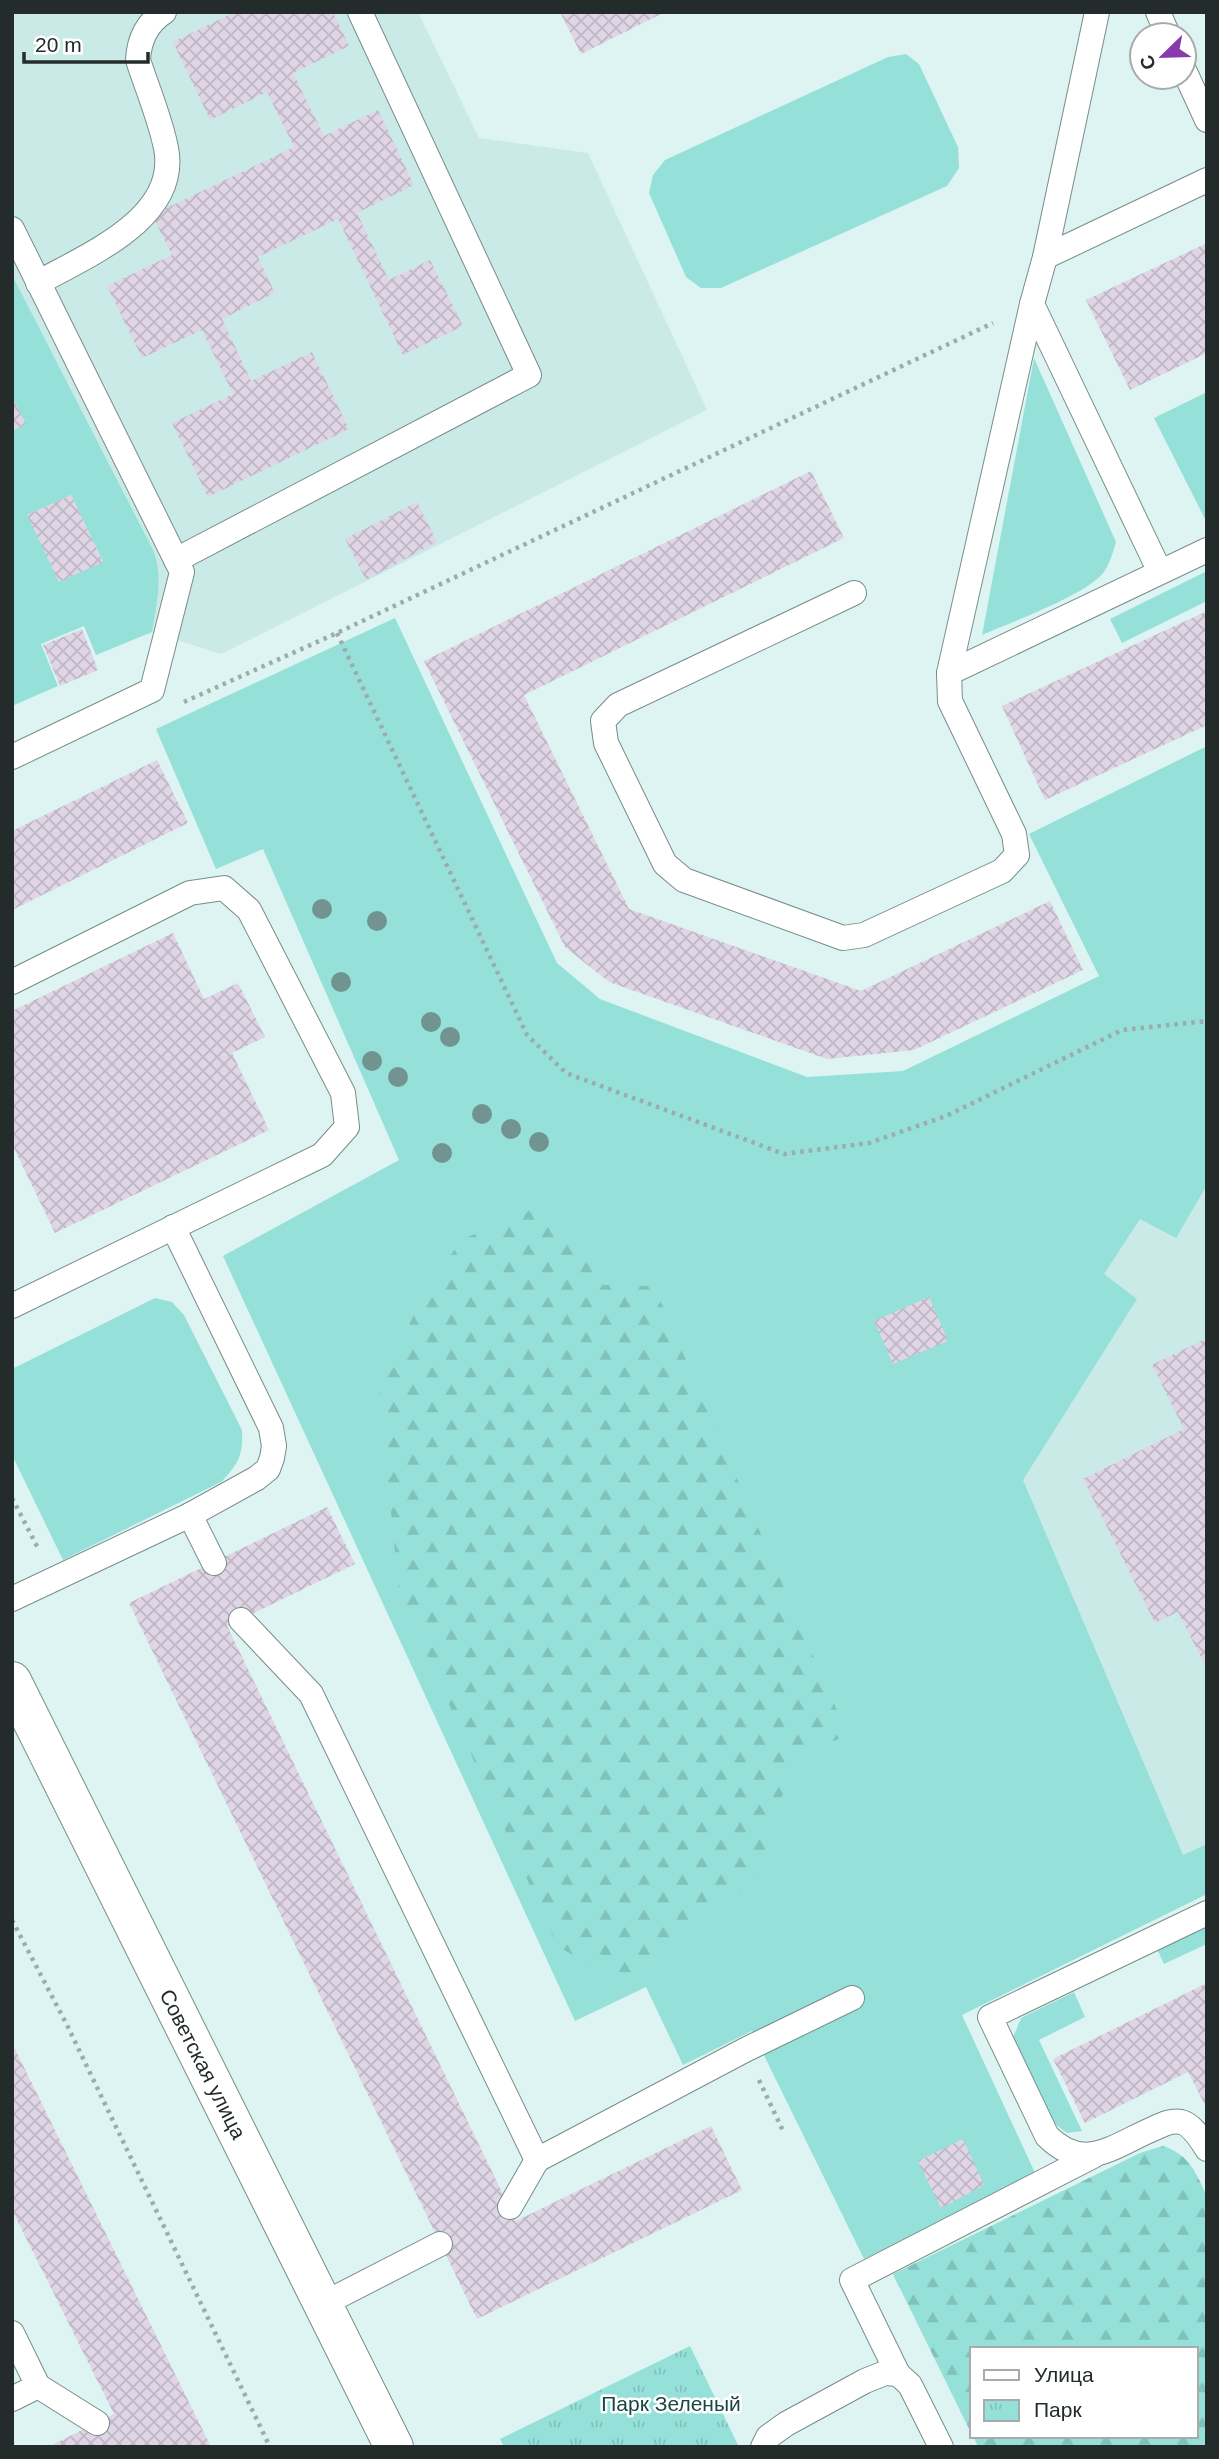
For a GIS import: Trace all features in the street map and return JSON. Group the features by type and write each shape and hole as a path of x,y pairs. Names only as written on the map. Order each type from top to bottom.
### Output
{"street":[{"name":"Советская улица","path":"12,1681 323,2304 386,2444"}],"lane":[{"path":"38,283 120,236 151,209 164,184 166,149 138,60 139,45 144,34 151,23 164,12"},
{"path":"176,560 529,375 360,12"},
{"path":"854,593 618,705 603,722 606,743 665,864 684,880 842,937 864,935 1002,871 1017,855 1014,834 950,701 949,673 1045,257 1097,12"},
{"path":"1194,91 1207,120"},
{"path":"1045,257 1207,180"},
{"path":"12,229 182,572 152,690 12,757"},
{"path":"1032,304 1160,572"},
{"path":"949,673 1207,550"},
{"path":"12,982 190,893 224,888 249,910 343,1093 347,1127 321,1155 12,1306"},
{"path":"12,1599 190,1515 257,1478 268,1469 274,1446 271,1428 173,1227"},
{"path":"190,1515 214,1563"},
{"path":"241,1620 311,1693 537,2160"},
{"path":"1097,2154 1069,2154 1047,2136 990,2017 1207,1913"},
{"path":"510,2207 537,2160 745,2050 852,1998"},
{"path":"941,2447 910,2385 898,2374 852,2280 1097,2154 1166,2123 1182,2122 1196,2133 1207,2149"},
{"path":"323,2304 440,2244"},
{"path":"12,2333 38,2386 97,2423"},
{"path":"763,2447 768,2437 786,2424 865,2381 885,2373 898,2374"},
{"path":"12,2399 38,2386"}],"path":[{"path":"152,690 186,703 1032,304"},
{"path":"337,633 527,1035 566,1073 784,1154 869,1143 946,1116 1122,1030 1207,1021"},
{"path":"12,1498 54,1579"},
{"path":"12,1920 67,2025 270,2447"},
{"path":"745,2050 784,2133"}],"shaded area":[{"path":"12,12 418,12 479,138 588,153 707,410 221,654 152,632 96,655 84,626 53,603 12,514"},
{"path":"1207,1076 1207,1894 815,1251"}],"green space":[{"path":"906,54 919,64 958,147 959,168 947,186 721,288 701,288 686,277 649,193 653,175 665,160 888,57"},
{"path":"12,275 153,550 159,581 152,632 96,655 84,626 41,644 58,686 12,706 12,431 25,424 12,397","holes":["71,495 103,561 28,515"]},
{"path":"1034,358 1116,542 1106,569 1095,581 1048,607 982,635"},
{"path":"1207,392 1207,523 1154,418"},
{"path":"1207,571 1207,601 1122,643 1110,619"},
{"path":"395,618 557,963 600,999 807,1077 903,1071 1099,976 1029,834 1207,746 1207,1185 1176,1238 1140,1219 1104,1274 1137,1299 1023,1480 1183,1855 1207,1844 1207,1894 962,2015 1037,2177 864,2259 752,2031 683,2065 646,1987 575,2021 223,1256 399,1160 263,849 216,869 156,729"},
{"path":"531,1210 563,1224 603,1285 654,1286 848,1736 800,1752 774,1816 757,1879 641,1975 601,1971 557,1946 399,1593 379,1390 422,1297 461,1240"},
{"path":"155,1298 172,1302 184,1315 242,1430 239,1459 221,1482 63,1560 12,1455 12,1369"},
{"path":"1207,1925 1207,1944 1164,1964 1157,1949"},
{"path":"1074,1992 1085,2017 1039,2040 1082,2131 1067,2133 1051,2121 1012,2040 1021,2018"},
{"path":"1163,2146 1180,2154 1195,2172 1207,2196 1207,2447 978,2447 974,2438 1198,2438 1198,2347 970,2347 970,2431 893,2274 1140,2153"},
{"name":"Парк Зеленый","path":"690,2346 739,2447 504,2447 500,2439"}],"building":[{"path":"235,12 333,12 349,46 293,73 324,136 378,110 414,185 357,213 389,280 430,260 463,326 403,355 338,219 258,257 275,293 222,319 251,381 312,352 349,429 208,497 172,423 233,394 202,330 142,358 107,286 172,255 152,215 294,147 267,92 210,120 173,42"},
{"path":"560,12 665,12 581,54"},
{"path":"1207,243 1207,353 1130,390 1086,300"},
{"path":"12,397 26,424 12,431"},
{"path":"811,471 844,538 524,695 629,909 861,991 1050,901 1083,970 914,1050 827,1059 609,982 565,947 424,661"},
{"path":"71,495 103,562 59,582 27,515"},
{"path":"417,502 437,542 366,580 345,539"},
{"path":"1207,611 1207,725 1045,800 1002,706"},
{"path":"82,629 98,670 60,686 43,645"},
{"path":"157,760 188,823 12,910 12,831"},
{"path":"173,933 204,999 238,983 265,1037 232,1053 269,1130 55,1233 12,1144 12,1011"},
{"path":"929,1297 948,1341 893,1364 874,1321"},
{"path":"1207,1338 1207,1669 1178,1612 1155,1623 1083,1479 1184,1429 1152,1365"},
{"path":"327,1507 355,1564 227,1626 516,2221 711,2126 742,2190 477,2319 129,1603"},
{"path":"1207,1983 1207,2109 1188,2072 1085,2123 1053,2059"},
{"path":"12,2043 211,2447 48,2447 114,2414 12,2210"},
{"path":"963,2139 984,2185 941,2208 918,2161"}]}
